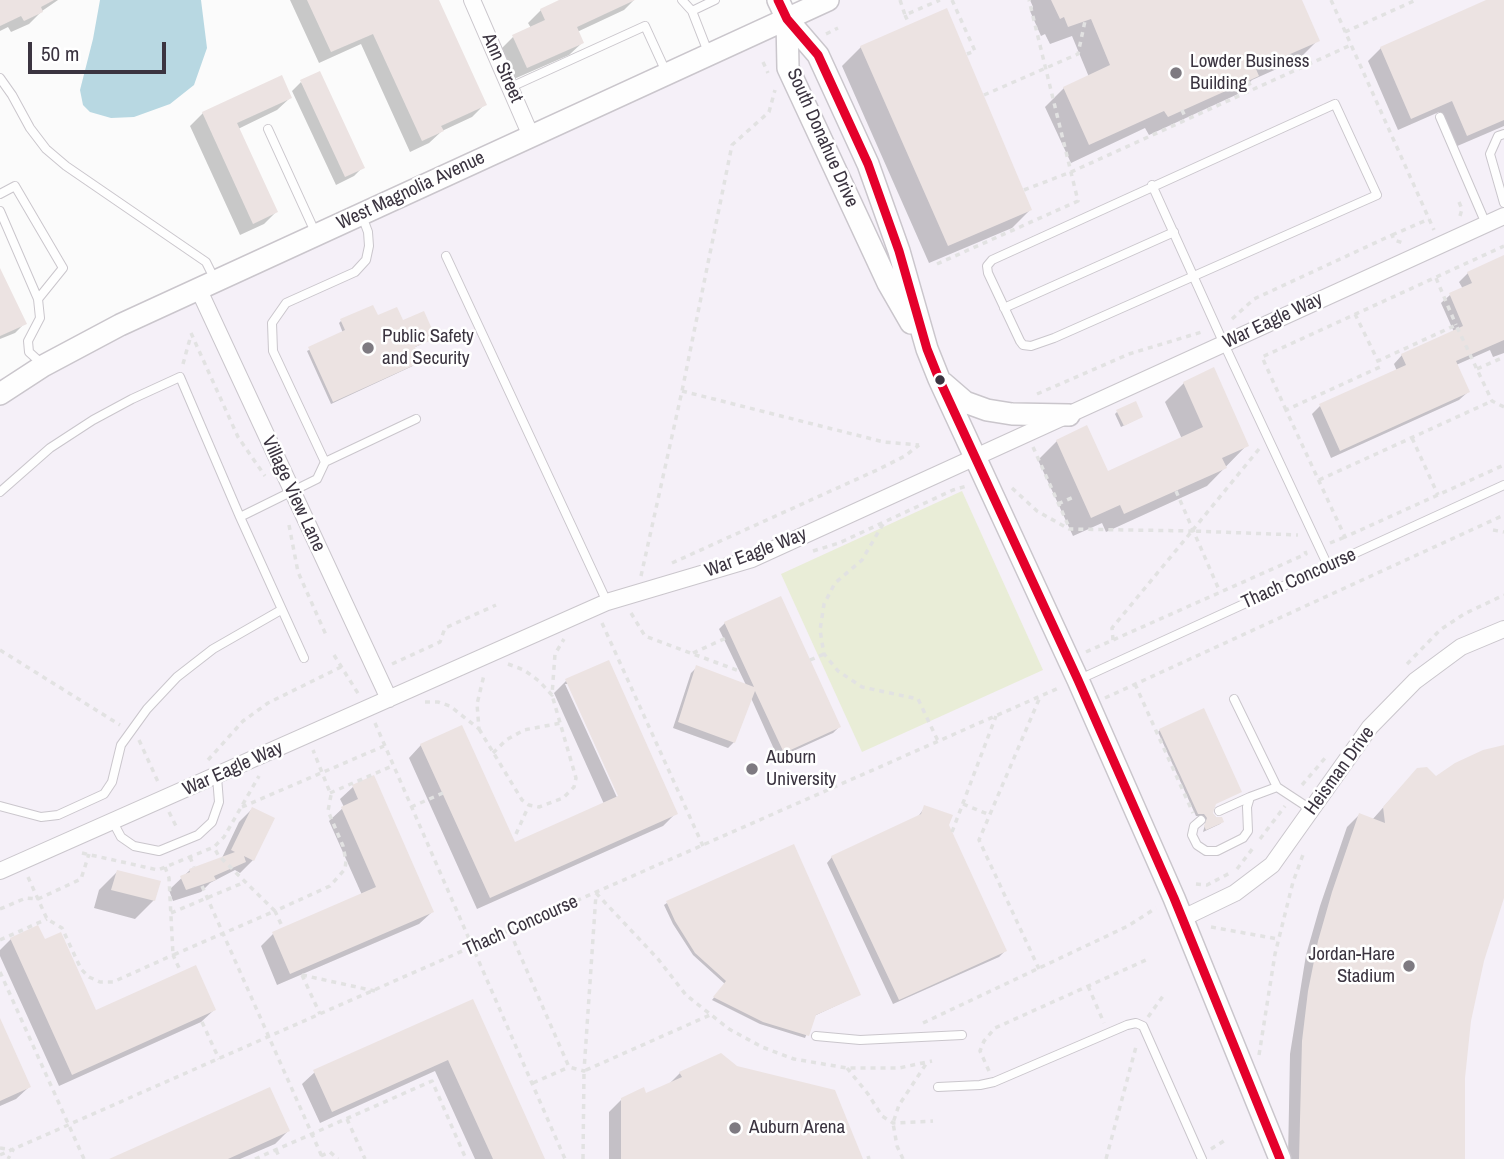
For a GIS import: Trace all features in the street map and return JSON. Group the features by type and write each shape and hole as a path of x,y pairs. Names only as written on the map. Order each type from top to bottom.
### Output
{"street":[{"name":"Ann Street","path":"472,0 531,136"},
{"name":"West Magnolia Avenue","path":"0,394 43,366 120,325 709,55 783,9 828,0"},
{"name":"South Donahue Drive","path":"783,9 788,68 888,284 927,349"},
{"name":"South Donahue Drive","path":"783,9 818,55 868,164 899,251 927,349 939,379 974,458 1086,676 1280,1159"},
{"name":"War Eagle Way","path":"0,870 607,602 752,559 1504,216"},
{"name":"Village View Lane","path":"207,284 291,491 389,699"},
{"path":"939,379 965,402 987,410 1012,414 1069,415"},
{"name":"Heisman Drive","path":"1183,918 1235,893 1272,865 1370,727 1415,681 1461,647 1504,629"}],"lane":[{"path":"682,0 692,12 709,55"},
{"path":"692,12 715,0"},
{"path":"511,88 645,26 667,74"},
{"path":"0,78 46,149 66,166 206,262 207,284"},
{"path":"1335,103 1377,195 1031,346 1023,345 987,266 992,260 1152,185 1335,103"},
{"path":"1440,117 1486,224"},
{"path":"268,129 316,234"},
{"path":"1504,134 1498,136 1490,154 1504,203"},
{"path":"1152,185 1328,566"},
{"path":"0,194 15,186 63,268 38,299"},
{"path":"0,211 38,299 40,318 28,341 29,352 43,366"},
{"path":"325,463 273,351 272,323 286,303 355,272 366,260 368,232 361,213"},
{"path":"1004,308 1174,232"},
{"path":"446,256 607,602"},
{"path":"0,492 50,448 93,420 180,377 304,658"},
{"path":"240,517 317,479 325,463 416,419"},
{"name":"Thach Concourse","path":"1086,676 1504,485"},
{"path":"0,806 41,817 58,815 104,794 112,782 121,745 147,709 177,677 213,649 281,610"},
{"path":"1234,699 1277,787 1312,810"},
{"path":"113,822 121,837 134,846 159,851 198,835 212,822 219,802 217,776"},
{"path":"1219,811 1277,787"},
{"path":"1201,820 1194,826 1192,835 1197,845 1206,851 1217,851 1243,838 1248,831 1247,807 1250,797"},
{"path":"938,1087 994,1082 1136,1023 1143,1026 1202,1157"},
{"path":"816,1036 860,1040 962,1035"}],"path":[{"path":"900,0 909,24"},
{"path":"905,15 940,0"},
{"path":"952,0 975,51 967,54"},
{"path":"937,264 1078,201 1030,0"},
{"path":"1331,0 1434,230"},
{"path":"1345,32 1416,0"},
{"path":"984,96 1078,54 1085,21"},
{"path":"828,33 838,28"},
{"path":"1024,190 1071,172 1351,45"},
{"path":"653,572 641,580 732,145 769,112 776,91 763,62"},
{"path":"1248,80 1252,89"},
{"path":"1182,110 1186,120"},
{"path":"1454,221 1460,217 1460,202"},
{"path":"1232,319 1254,299 1429,219"},
{"path":"1424,234 1444,226"},
{"path":"1392,236 1399,243 1406,242"},
{"path":"1345,537 1262,357 1504,246"},
{"path":"1435,278 1492,401 1504,407"},
{"path":"1286,410 1380,367 1356,314"},
{"path":"1378,361 1456,324"},
{"path":"1031,394 1045,392 1129,354 1205,331"},
{"path":"180,377 191,333 238,437 270,484"},
{"path":"1477,369 1504,357"},
{"path":"665,566 877,470 905,456 919,445 884,442 682,391"},
{"path":"1318,481 1492,401"},
{"path":"1412,438 1438,495"},
{"path":"1022,452 1032,446 1069,529"},
{"path":"1113,640 1112,628 1260,448 1265,460"},
{"path":"1328,544 1504,465"},
{"path":"1007,484 1037,511 1069,529 1298,535 1306,554 1085,652"},
{"path":"1175,491 1220,592"},
{"path":"1058,504 1076,496"},
{"path":"286,513 298,572 326,635"},
{"path":"1105,698 1504,515"},
{"path":"884,523 862,560 835,583 824,604 820,630 824,654 838,671 862,687 918,699 938,741"},
{"path":"1493,530 1504,532"},
{"path":"1286,562 1291,570"},
{"path":"1403,668 1440,630 1464,614 1504,596"},
{"path":"1303,598 1307,606"},
{"path":"387,667 440,642 445,628 496,605"},
{"path":"630,611 645,636 739,671"},
{"path":"602,622 703,846"},
{"path":"693,653 726,638"},
{"path":"423,702 438,702 450,706 479,729 522,800 539,807 548,805 563,798 574,787 576,778 552,695 555,654 564,639"},
{"path":"0,650 136,734 160,788"},
{"path":"810,660 824,654"},
{"path":"334,655 362,700"},
{"path":"508,664 524,670 552,695"},
{"path":"206,762 243,721 260,709 294,689 341,667"},
{"path":"479,729 477,704 485,675"},
{"path":"351,683 357,680"},
{"path":"1135,684 1194,814"},
{"name":"Thach Concourse","path":"0,1156 1041,695 990,816"},
{"path":"952,832 996,715"},
{"path":"375,723 565,1159"},
{"path":"493,753 506,740 524,730 561,723"},
{"path":"241,807 384,746"},
{"path":"27,877 47,919 62,928 84,973 100,982 113,982 275,911 330,886 345,869 343,846 328,811 330,793 313,750 302,754"},
{"path":"330,793 393,766"},
{"path":"72,858 83,853 158,870 214,847 225,838 258,777 268,769"},
{"path":"158,782 170,777"},
{"path":"411,807 443,793"},
{"path":"963,804 990,816 979,841 1038,969"},
{"path":"516,834 529,805"},
{"path":"169,810 177,828"},
{"path":"214,847 218,855 275,911 281,924"},
{"path":"1258,1065 1279,939 1293,882 1305,850"},
{"path":"0,909 26,898 38,899 81,879 89,854"},
{"path":"190,857 194,867"},
{"path":"165,867 169,878 173,955 180,970"},
{"path":"18,881 38,872"},
{"path":"171,913 245,882"},
{"path":"202,886 322,1158 330,1152 338,1159"},
{"path":"596,892 658,959 686,995 745,1038 794,1059 847,1068 899,1068 929,1062 899,1105 893,1123 897,1146 903,1159"},
{"path":"583,1159 584,1072 596,892"},
{"path":"920,1024 1128,926 1156,908"},
{"path":"0,940 47,919"},
{"path":"1211,927 1279,939"},
{"path":"510,932 569,1067"},
{"path":"994,1082 980,1051 984,1041 995,1028 1146,960"},
{"path":"0,972 83,1159"},
{"path":"321,1015 302,975 375,991"},
{"path":"1088,986 1108,1033"},
{"path":"1106,1159 1143,1026 1163,996"},
{"path":"533,1083 569,1067 584,1072 710,1015"},
{"path":"202,1022 219,1059"},
{"path":"847,1068 882,1116 893,1123 933,1121"},
{"path":"255,1159 432,1081 466,1159"},
{"path":"347,1119 365,1159"},
{"path":"1202,1157 1227,1139"},
{"path":"0,1147 13,1150 8,1159"},
{"path":"276,1150 280,1159"}],"shaded area":[{"name":"Auburn University","path":"828,0 1504,0 1504,1159 0,1159 0,379"}],"green space":[{"path":"962,491 1043,670 862,752 781,574"}],"water":[{"path":"100,0 201,0 207,48 194,85 170,104 134,117 111,118 90,112 83,105 80,90"}],"building":[{"path":"0,0 54,0 41,7 43,12 24,21 21,16 0,26"},
{"path":"307,0 439,0 487,105 441,126 444,131 422,141 373,34 331,52"},
{"path":"559,0 635,0 577,27 584,43 527,68 512,35 545,20 540,9"},
{"name":"Lowder Business Building","path":"1051,0 1302,0 1320,41 1256,69 1259,76 1168,117 1164,111 1089,145 1063,87 1110,65 1091,19 1068,27 1064,17 1060,19"},
{"path":"1486,0 1504,0 1504,120 1467,136 1452,101 1411,119 1380,47"},
{"path":"947,8 1032,210 948,246 860,46"},
{"path":"320,71 365,168 345,177 300,80"},
{"path":"282,75 292,98 237,123 278,212 253,224 202,112"},
{"path":"1504,255 1504,340 1456,361 1470,392 1340,451 1319,404 1406,365 1401,354 1463,326 1449,293 1472,283 1467,272"},
{"path":"0,268 27,324 0,336"},
{"path":"373,305 378,315 397,307 403,320 424,311 436,338 415,347 421,362 333,402 308,347 345,330 340,319"},
{"path":"1214,367 1249,446 1222,458 1227,468 1124,514 1120,505 1091,518 1056,440 1087,425 1108,471 1203,427 1183,382"},
{"path":"1136,401 1143,417 1124,426 1116,410"},
{"path":"781,596 841,727 784,753 755,691 735,743 678,722 696,665 754,687 724,622"},
{"path":"609,660 678,814 490,898 420,744 462,725 515,842 618,796 565,679"},
{"path":"1204,708 1242,792 1216,804 1213,813 1216,817 1222,817 1224,822 1206,830 1204,826 1207,818 1204,814 1198,814 1159,729"},
{"name":"Jordan-Hare Stadium","path":"1504,745 1504,898 1484,961 1471,1021 1465,1078 1465,1159 1299,1159 1302,1041 1308,991 1332,892 1359,813 1385,823 1383,807 1417,768 1427,767 1436,776 1455,763 1483,750"},
{"path":"374,775 434,912 290,974 272,932 376,887 341,807 358,799 352,785"},
{"path":"924,805 953,815 949,825 1007,951 899,1000 831,856 921,814"},
{"path":"252,807 275,818 254,861 244,856 246,862 214,876 216,880 186,890 180,876 190,872 189,869 235,852 231,850"},
{"path":"794,844 861,995 816,1015 809,1036 763,1022 713,997 726,981 695,953 666,901"},
{"path":"117,870 161,881 155,901 111,890"},
{"path":"38,925 45,939 61,932 96,1010 196,965 216,1010 72,1075 10,938"},
{"path":"473,999 545,1159 493,1159 448,1060 332,1112 313,1070"},
{"path":"0,1018 31,1087 0,1101"},
{"name":"Auburn Arena","path":"721,1053 737,1066 835,1090 863,1159 621,1159 621,1098 644,1087 646,1093 682,1077 679,1072"},
{"path":"270,1087 290,1131 228,1159 109,1159"}],"transit line":[{"path":"778,0 787,19 818,55 868,164 899,251 927,349 939,379 1078,680 1174,898 1280,1159"}],"place":[{"name":"Lowder Business Building","path":"1176,73"},
{"name":"Public Safety and Security","path":"368,348"},
{"name":"Auburn University","path":"752,769"},
{"name":"Jordan-Hare Stadium","path":"1409,966"},
{"name":"Auburn Arena","path":"735,1128"}]}
